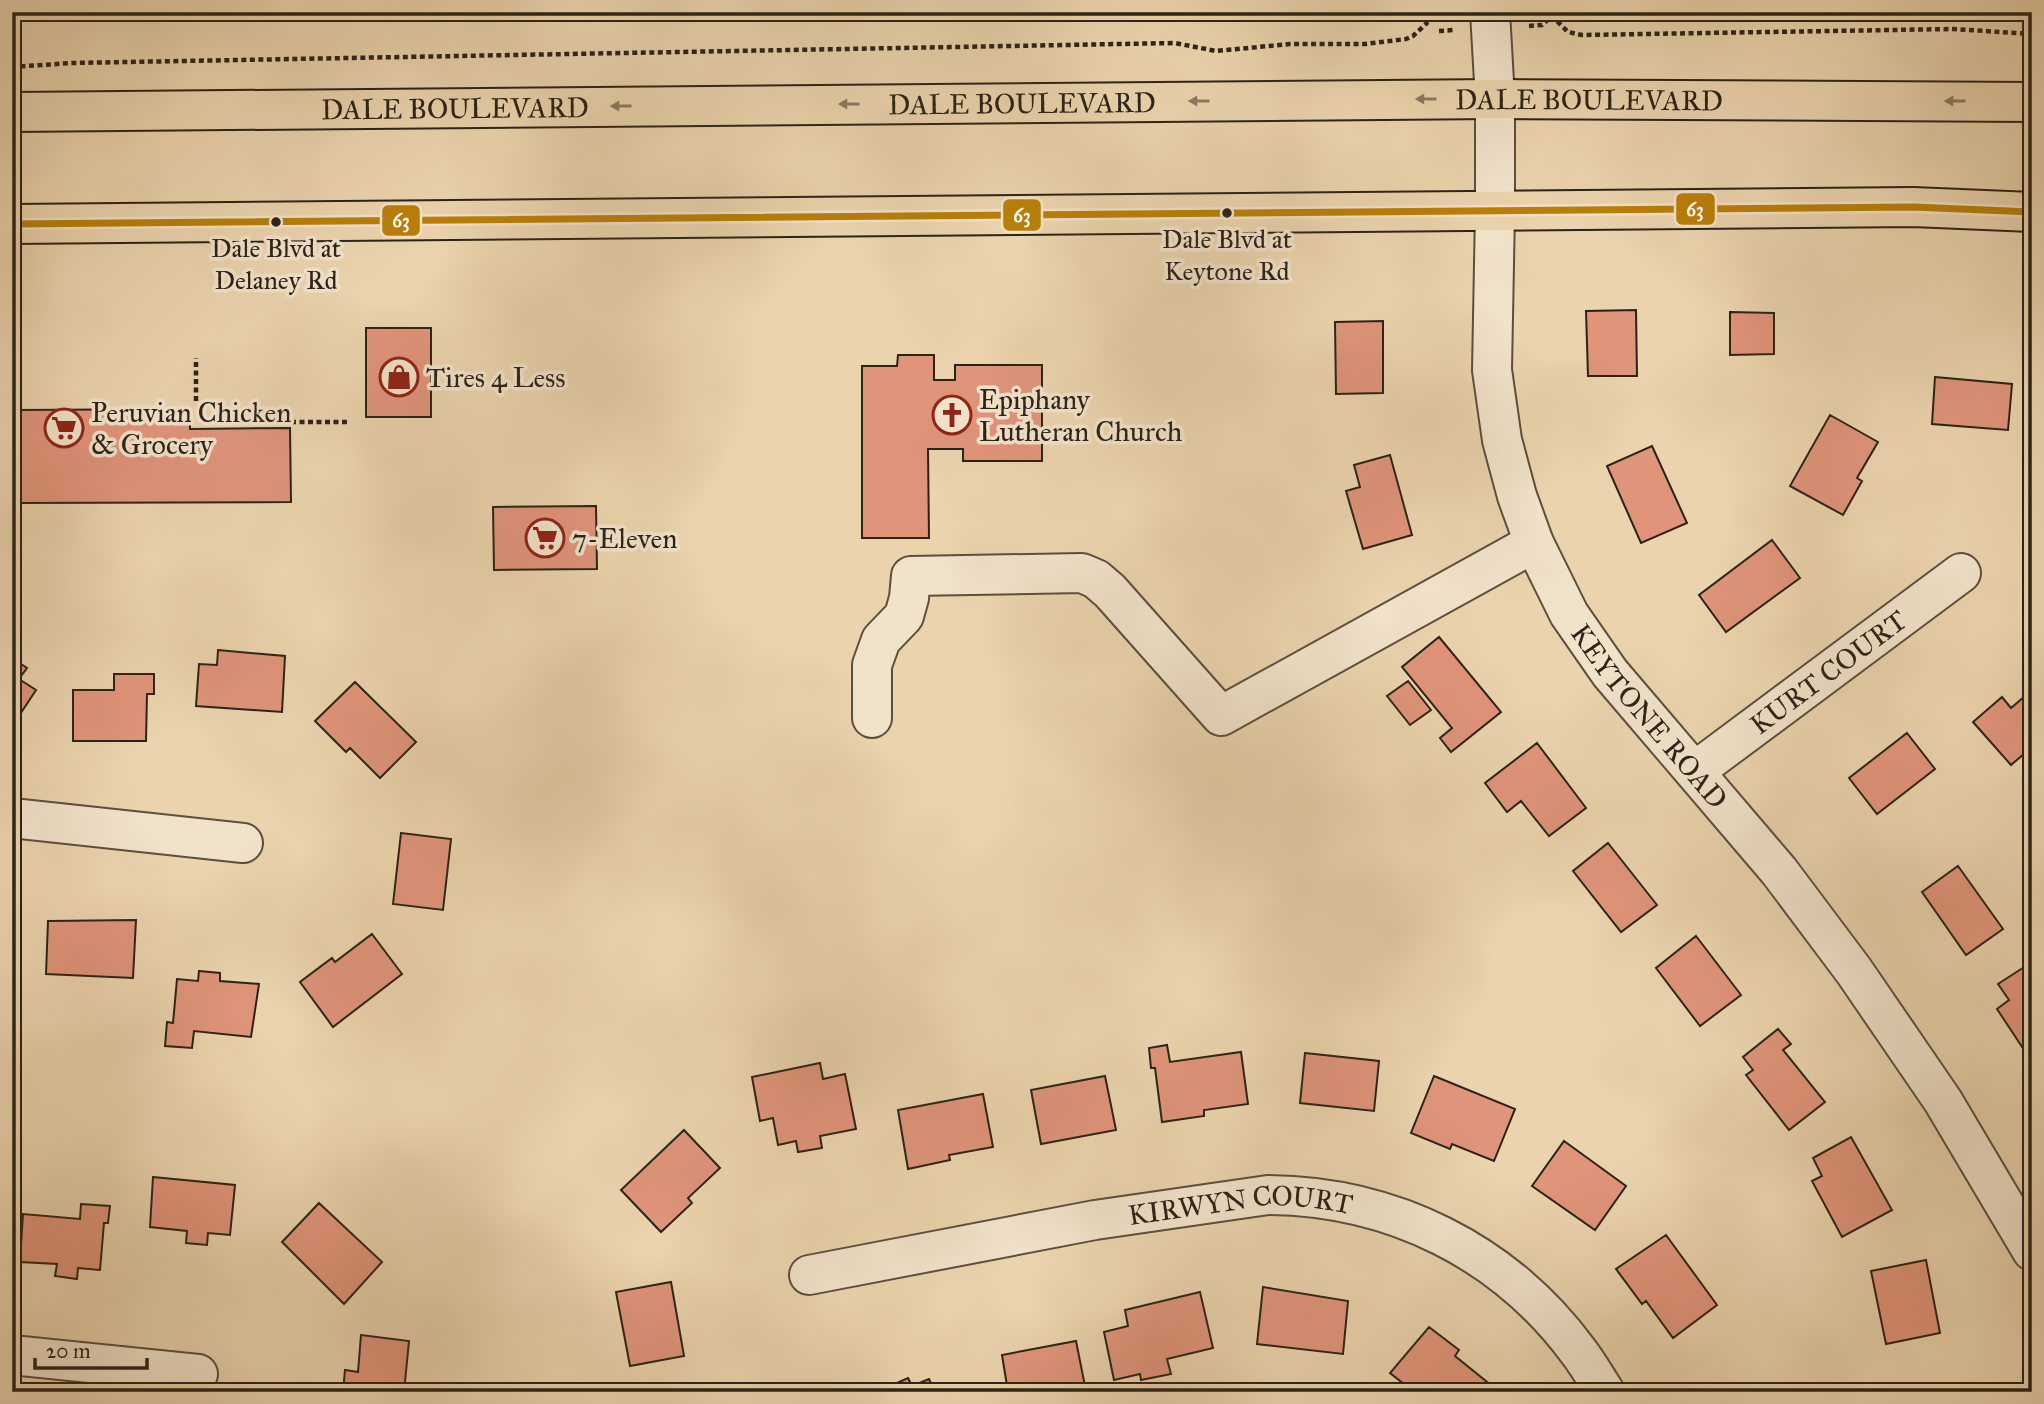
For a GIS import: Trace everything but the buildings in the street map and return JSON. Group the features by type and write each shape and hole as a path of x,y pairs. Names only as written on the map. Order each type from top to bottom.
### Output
{"main road":[{"name":"DALE BOULEVARD","path":"12,111 1494,99 2032,102"},
{"path":"12,224 1913,207 2032,212"}],"street":[{"name":"KEYTONE ROAD","path":"1490,12 1495,211 1492,370 1502,440 1517,496 1534,543 1570,614 1610,673 1779,871 1854,971 1942,1101 2032,1251"},
{"path":"872,718 872,665 881,640 904,616 911,576 1082,573 1096,579 1110,591 1221,716 1534,543"},
{"name":"KURT COURT","path":"1695,771 1961,573"},
{"path":"12,818 243,842"},
{"name":"KIRWYN COURT","path":"809,1275 1094,1220 1268,1195 1292,1195 1350,1203 1407,1220 1461,1244 1491,1264 1538,1304 1578,1351 1605,1392"},
{"path":"12,1354 198,1374"}],"path":[{"path":"1542,25 1552,16 1569,32 1582,35 1952,29 2032,34"},
{"path":"12,67 86,62 1175,43 1216,51 1237,51 1290,44 1365,44 1396,41 1413,36 1428,22"},
{"path":"196,358 196,401"},
{"path":"291,422 349,422"}],"transit line":[{"name":"63","path":"12,224 1913,207 2032,212"}],"place":[{"name":"Dale Blvd at Keytone Rd","path":"1227,213"},
{"name":"Dale Blvd at Delaney Rd","path":"276,222"},
{"name":"Tires 4 Less","path":"399,377"},
{"name":"Epiphany Lutheran Church","path":"952,415"},
{"name":"Peruvian Chicken & Grocery","path":"64,428"},
{"name":"7-Eleven","path":"545,538"}]}
